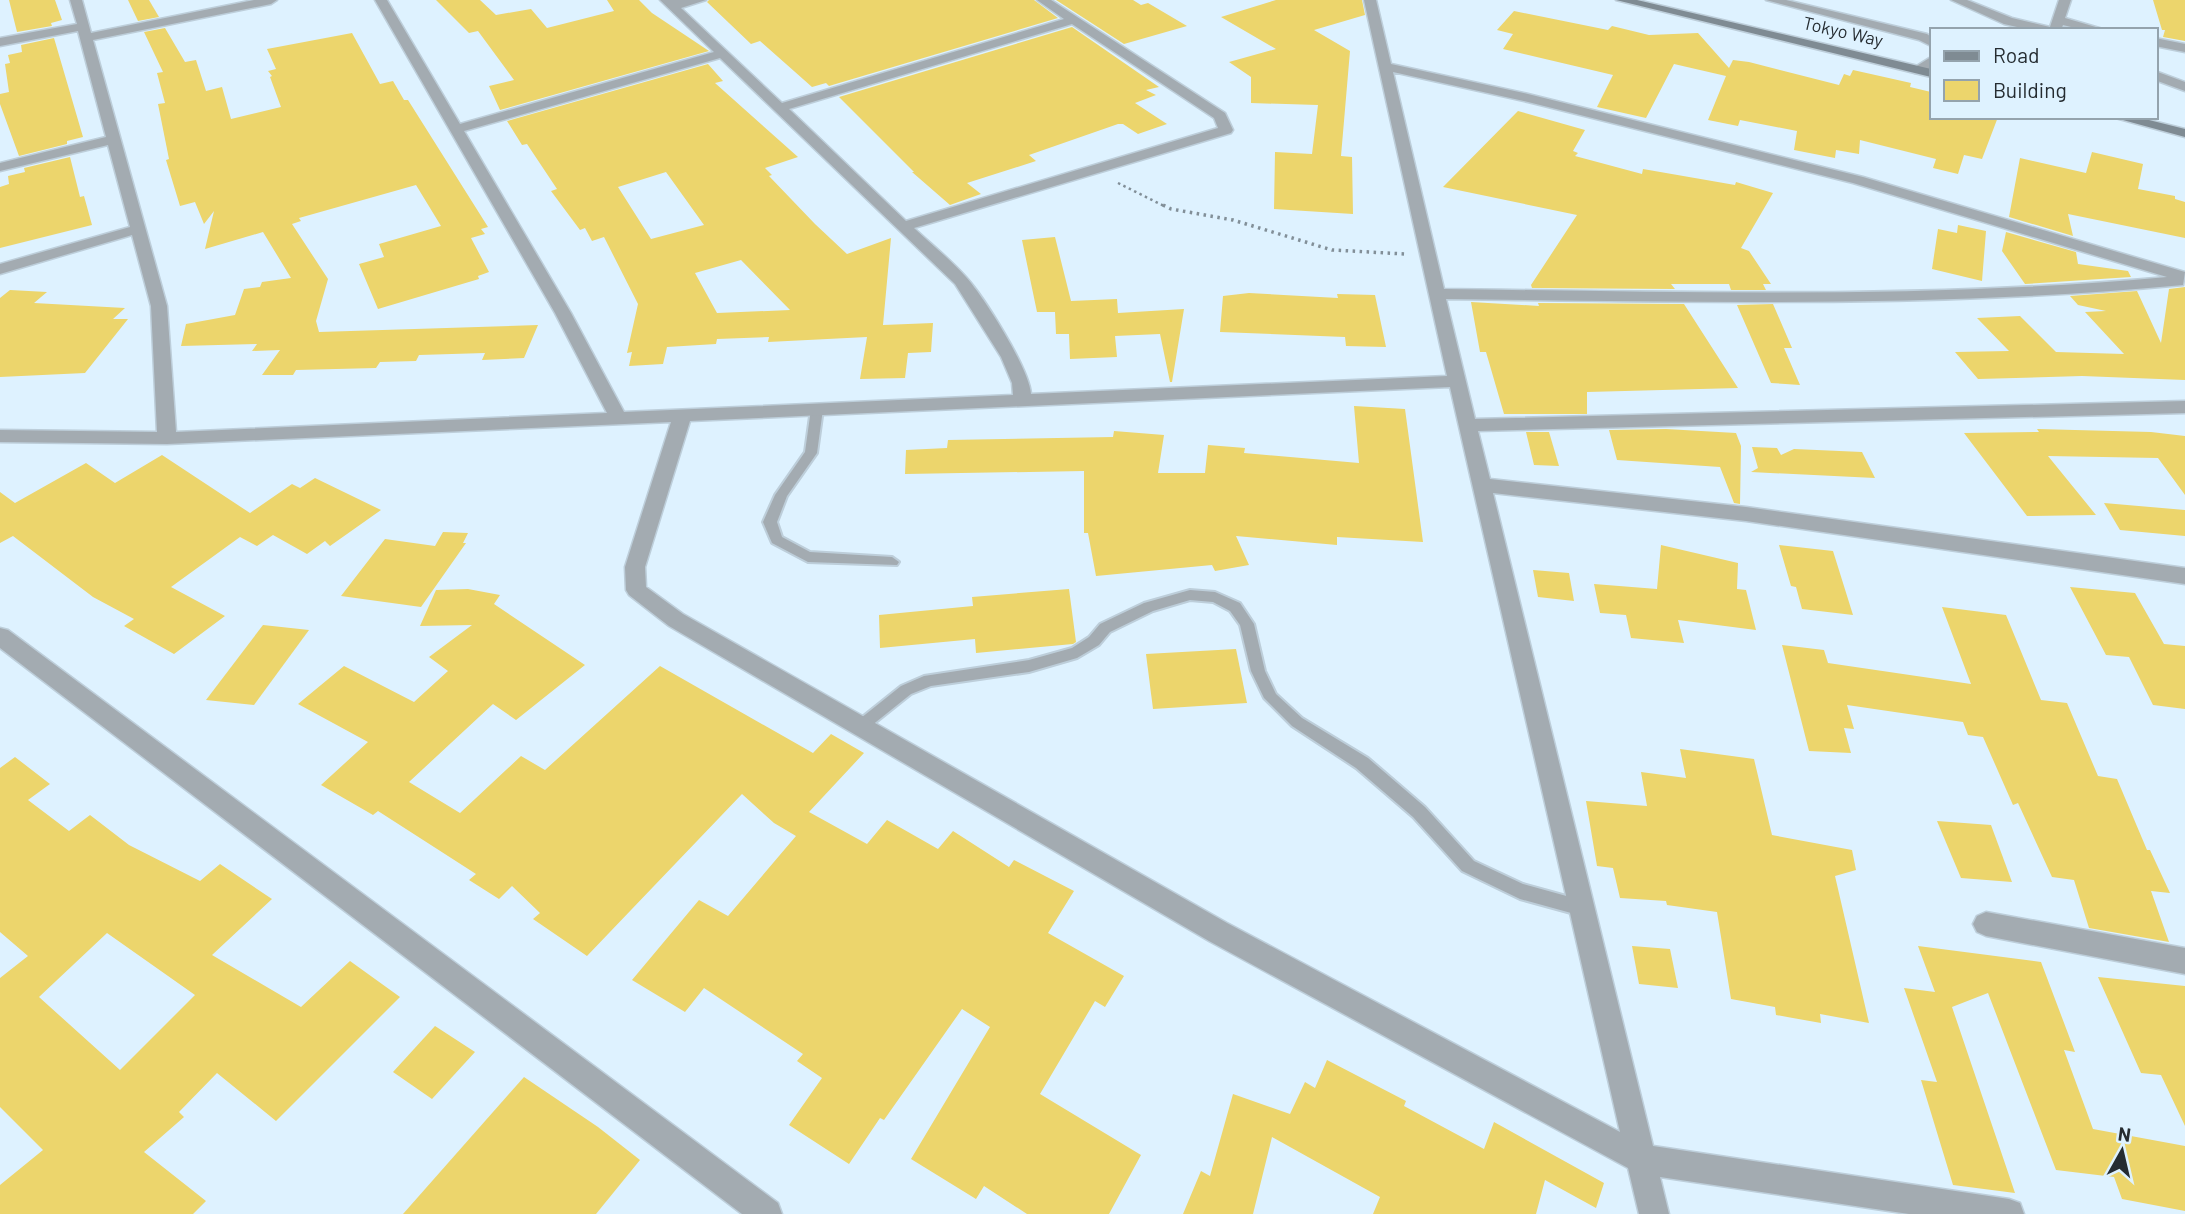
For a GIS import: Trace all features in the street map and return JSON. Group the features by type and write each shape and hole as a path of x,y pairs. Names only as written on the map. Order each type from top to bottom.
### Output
{"main road":[{"name":"Tokyo Way","path":"1622,0 1926,71"},
{"path":"2127,119 2185,133"}],"street":[{"path":"76,0 159,306 167,438"},
{"path":"0,42 84,32 271,0"},
{"path":"381,0 563,313 619,419"},
{"path":"669,3 700,0"},
{"path":"905,226 1226,130 1220,117 1043,0"},
{"path":"1370,0 1436,294 1654,1214"},
{"path":"1765,0 1923,37 1930,41"},
{"path":"1957,0 2008,21 2038,28"},
{"path":"2065,0 2057,25 2083,28"},
{"path":"669,3 961,281 1010,357 1021,383 1022,399"},
{"path":"779,108 1073,20"},
{"path":"2157,42 2185,48"},
{"path":"456,129 721,54"},
{"path":"1383,66 1528,98 1857,180 2185,278"},
{"path":"2157,76 2185,87"},
{"path":"0,167 115,139"},
{"path":"0,269 138,229"},
{"path":"1436,294 1886,298 2124,287 2185,278"},
{"path":"0,436 167,438 1457,382"},
{"path":"1467,425 2185,407"},
{"path":"682,416 635,567 636,590 676,620 1219,932 1641,1159 2009,1214"},
{"path":"1481,485 1602,494 1726,509 2015,554 2185,576"},
{"path":"0,636 767,1214"},
{"path":"1986,924 2185,961"}],"lane":[{"path":"817,409 811,453 781,495 770,522 777,540 808,557 892,562"},
{"path":"861,726 906,690 929,680 1029,666 1077,652 1094,641 1105,628 1149,607 1190,595 1216,597 1235,607 1247,624 1258,671 1271,698 1297,722 1362,763 1419,812 1468,866 1520,891 1582,908"}],"path":[{"path":"1092,171 1171,209 1233,220 1332,250 1427,254"}],"building":[{"path":"9,0 55,0 62,20 51,23 52,26 17,32"},
{"path":"128,0 149,0 159,17 138,21"},
{"path":"436,0 480,0 496,15 531,9 547,28 614,11 607,0 639,0 652,13 709,51 500,110 489,86 514,80 478,31 469,33"},
{"path":"1034,0 1058,18 829,86 826,83 812,87 760,41 751,44 707,2"},
{"path":"1056,0 1133,0 1141,5 1148,3 1187,26 1124,44"},
{"path":"1276,0 1362,0 1365,15 1314,30 1350,51 1341,156 1352,157 1353,214 1274,209 1275,152 1312,154 1318,105 1251,103 1251,77 1229,62 1276,49 1221,17"},
{"path":"2153,0 2185,0 2185,41 2163,37 2165,30 2162,30"},
{"path":"1514,11 1608,30 1612,26 1649,35 1698,33 1729,68 1733,60 1749,62 1839,85 1844,74 1850,76 1853,70 1911,83 1910,87 1930,92 1930,119 1997,119 1982,159 1964,155 1958,174 1933,168 1936,159 1860,140 1859,154 1836,150 1835,158 1794,150 1797,131 1740,120 1738,126 1708,120 1726,76 1674,64 1646,118 1597,107 1613,75 1503,49 1513,34 1497,30"},
{"path":"1072,27 1159,87 1146,90 1156,95 1135,103 1167,124 1138,134 1123,124 1118,124 1029,155 1036,161 967,183 981,194 950,205 912,172 839,97"},
{"path":"165,28 185,62 196,60 206,91 222,87 231,119 281,107 268,71 276,69 267,49 352,33 380,84 393,81 404,100 408,100 488,227 481,229 485,234 471,238 489,272 478,276 479,279 378,309 359,264 384,257 379,244 441,226 416,185 299,218 301,221 292,224 328,279 316,321 319,332 538,325 524,358 482,360 485,353 419,355 416,361 380,362 376,368 296,370 293,375 262,375 280,350 252,351 257,344 181,346 186,324 235,315 244,289 260,287 262,282 291,278 263,232 205,249 214,211 204,224 195,202 180,206 166,160 169,159 158,104 165,103 157,73 163,72 144,32"},
{"path":"54,38 83,137 67,141 67,144 19,156 0,104 0,94 9,92 5,64 10,63 8,55 22,52 21,45"},
{"path":"708,64 723,81 715,83 798,157 765,168 772,175 769,176 815,224 847,254 891,238 883,325 933,323 931,352 908,353 905,378 860,379 867,337 768,342 769,337 717,339 716,344 667,347 663,364 629,366 632,352 627,353 638,304 604,237 592,241 585,228 580,230 551,191 557,189 527,144 522,145 507,121","holes":["666,172 704,225 651,239 618,187","741,260 790,310 717,313 695,273"]},
{"path":"1518,111 1585,130 1573,151 1578,153 1575,156 1642,174 1643,169 1735,185 1736,182 1773,193 1741,248 1749,251 1771,284 1763,284 1766,290 1731,290 1729,284 1671,284 1675,289 1532,288 1531,285 1577,215 1443,187"},
{"path":"2092,152 2143,164 2138,189 2175,196 2175,199 2185,202 2185,238 2068,214 2073,236 2009,217 2020,158 2086,173"},
{"path":"70,157 80,197 84,196 92,225 0,248 0,187 9,184 8,176 25,172 24,168"},
{"path":"1958,225 1986,231 1982,281 1932,269 1938,229 1957,233"},
{"path":"2006,232 2076,252 2078,264 2128,271 2131,277 2025,284 2002,251"},
{"path":"1055,237 1071,301 1117,299 1118,313 1184,309 1172,382 1160,334 1115,336 1117,357 1070,359 1069,334 1056,334 1055,312 1037,312 1022,240"},
{"path":"2185,287 2185,380 2082,376 1978,379 1955,352 2009,351 1977,318 2020,316 2056,352 2124,354 2085,312 2106,311 2078,305 2070,296 2137,291 2161,343 2169,289"},
{"path":"10,290 47,292 34,303 125,308 113,319 128,319 85,373 0,377 0,298"},
{"path":"1249,293 1338,298 1337,294 1375,295 1386,347 1346,346 1345,337 1220,332 1223,296"},
{"path":"1471,302 1539,306 1538,303 1684,304 1738,388 1587,392 1587,414 1504,414 1486,352 1480,352"},
{"path":"1773,304 1792,348 1784,348 1800,385 1771,383 1737,305"},
{"path":"1354,406 1405,409 1423,542 1337,537 1337,545 1236,536 1249,565 1215,571 1212,565 1096,576 1088,533 1084,533 1084,471 905,474 906,450 947,448 948,440 1113,437 1114,431 1164,435 1158,473 1205,473 1208,445 1245,448 1244,453 1359,463"},
{"path":"1666,429 1736,433 1741,446 1740,504 1734,503 1720,467 1617,460 1609,430"},
{"path":"2037,429 2151,432 2185,436 2185,495 2158,458 2048,456 2096,515 2027,516 1964,433 2039,432"},
{"path":"1526,432 1549,432 1559,466 1534,465"},
{"path":"1752,447 1777,448 1781,455 1794,449 1862,452 1875,478 1751,472 1758,468"},
{"path":"162,455 250,513 292,484 300,488 315,478 381,510 330,546 325,541 307,554 273,535 257,546 240,537 171,587 225,616 174,654 124,626 134,619 93,597 13,536 0,543 0,492 15,503 86,463 115,483"},
{"path":"2104,503 2185,510 2185,536 2120,530"},
{"path":"443,532 468,533 463,543 466,543 421,607 341,596 385,539 435,546"},
{"path":"1661,545 1738,563 1737,589 1746,590 1756,630 1678,620 1684,643 1631,638 1626,615 1600,613 1594,584 1657,589"},
{"path":"1779,545 1833,551 1853,615 1802,609 1796,587 1791,586"},
{"path":"1533,570 1569,573 1574,601 1538,597"},
{"path":"2070,587 2135,593 2164,644 2185,646 2185,709 2153,705 2129,657 2106,655"},
{"path":"468,589 500,595 494,604 585,665 516,720 493,704 409,782 460,813 521,756 545,770 660,666 813,753 831,734 864,753 809,812 867,844 887,820 938,849 953,831 1009,867 1014,860 1074,891 1048,933 1124,976 1105,1007 1095,1001 1040,1094 1141,1155 1109,1214 1027,1214 984,1186 976,1199 911,1159 990,1027 962,1009 884,1120 880,1118 849,1164 789,1125 822,1078 797,1061 803,1054 704,988 685,1012 632,980 699,900 728,916 796,836 774,823 742,794 587,956 533,919 540,913 512,886 499,899 469,880 476,874 378,811 373,815 321,785 368,742 298,704 344,666 414,702 448,671 429,657 472,625 420,626 436,590"},
{"path":"1069,589 1076,642 1073,644 976,653 975,639 880,648 879,615 973,606 972,597"},
{"path":"1942,607 2006,615 2041,700 2067,703 2098,776 2117,779 2147,850 2150,850 2170,893 2151,891 2169,942 2089,928 2074,880 2052,877 2018,803 2013,805 1983,737 1968,735 1963,722 1847,705 1854,729 1844,728 1851,753 1809,751 1782,645 1824,650 1828,663 1971,684"},
{"path":"263,625 309,630 254,705 206,700"},
{"path":"1236,649 1247,703 1153,709 1146,654"},
{"path":"1680,749 1754,759 1772,835 1852,850 1856,870 1835,876 1869,1023 1820,1014 1821,1023 1776,1015 1775,1007 1731,999 1717,912 1667,905 1666,901 1620,898 1613,868 1597,866 1586,801 1647,806 1641,772 1686,778"},
{"path":"15,757 50,784 28,800 69,831 90,815 129,845 200,881 220,864 272,899 212,955 301,1007 350,961 400,997 276,1121 217,1073 179,1112 184,1117 144,1152 206,1201 193,1214 0,1214 0,1185 43,1150 0,1107 0,978 28,956 0,932 0,768","holes":["107,933 195,995 120,1070 39,997"]},
{"path":"1937,821 1991,825 2012,882 1961,878"},
{"path":"1632,946 1670,949 1678,988 1639,984"},
{"path":"1918,946 2041,962 2075,1052 2064,1050 2093,1129 2185,1146 2185,1211 2122,1199 2114,1177 2056,1170 1988,993 1952,1007 2015,1193 1953,1185 1921,1080 1937,1082 1904,988 1935,992"},
{"path":"2098,977 2185,986 2185,1126 2161,1075 2141,1073"},
{"path":"435,1026 475,1052 432,1099 393,1072"},
{"path":"1327,1060 1406,1101 1404,1106 1484,1149 1494,1122 1604,1183 1596,1208 1545,1180 1536,1214 1373,1214 1380,1197 1272,1137 1253,1214 1183,1214 1201,1171 1210,1176 1233,1094 1290,1114 1305,1082 1315,1088"},
{"path":"524,1077 598,1127 640,1160 596,1214 403,1214"}]}
